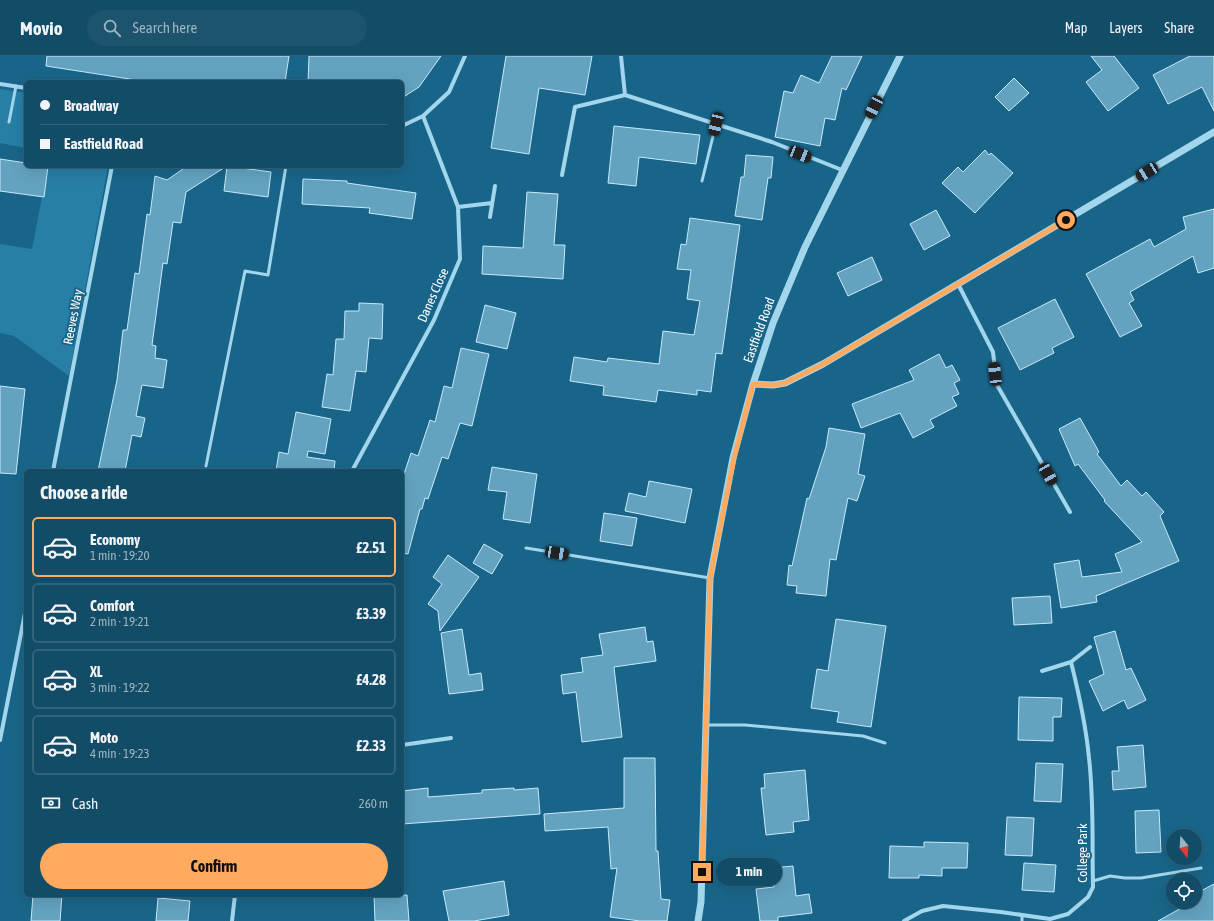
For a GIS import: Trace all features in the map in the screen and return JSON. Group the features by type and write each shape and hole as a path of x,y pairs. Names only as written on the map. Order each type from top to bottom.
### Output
{"street":[{"path":"404,125 423,116 449,92 465,56"},
{"path":"621,56 625,95"},
{"name":"Eastfield Road","path":"698,921 701,902 710,578 734,458 753,384 773,323 805,247 900,56"},
{"path":"0,84 24,88"},
{"path":"562,175 575,107 625,95 772,142 842,170"},
{"name":"Danes Close","path":"353,469 434,320 460,259 458,207 423,116"},
{"path":"753,384 773,385 785,383 823,364 1214,132"},
{"name":"Reeves Way","path":"53,469 112,168"},
{"path":"490,217 495,186"},
{"path":"458,207 492,202"},
{"path":"958,284 993,352 996,385 1070,512"},
{"path":"0,740 24,618"},
{"path":"1042,671 1071,662 1090,647"},
{"name":"College Park","path":"904,921 922,910 942,906 1050,919 1068,914 1088,897 1093,887 1092,814 1089,759 1083,716 1071,662"},
{"path":"404,745 451,738"},
{"path":"234,920 235,897"}],"lane":[{"path":"9,122 16,86"},
{"path":"702,180 716,124"},
{"path":"206,466 245,271 268,275 286,168"},
{"path":"526,548 710,578"},
{"path":"706,726 745,725 863,736 885,744"},
{"path":"1093,881 1110,876 1141,878 1201,868"},
{"path":"1022,915 1022,921"}],"shaded area":[{"path":"0,89 24,93 24,148 0,143"},
{"path":"48,168 108,168 69,376 14,336 0,333 0,244 32,249"}],"building":[{"path":"47,56 289,56 285,80 136,80 46,66"},
{"path":"309,56 441,56 419,87 404,97 404,80 308,80"},
{"path":"506,56 592,56 585,95 539,88 529,154 491,148"},
{"path":"832,56 862,56 846,90 842,88 835,120 825,118 820,146 775,137 784,91 793,93 801,75 819,83"},
{"path":"1091,56 1114,56 1139,88 1108,111 1086,82 1102,70"},
{"path":"1190,56 1214,56 1214,111 1202,87 1168,104 1153,75"},
{"path":"1014,78 1029,93 1009,111 995,97"},
{"path":"614,126 700,135 696,164 639,157 636,186 608,183"},
{"path":"985,150 989,155 991,153 1013,173 975,213 942,183 958,167 963,172"},
{"path":"746,155 773,157 771,178 768,178 762,220 735,216 741,177 744,177"},
{"path":"0,159 24,163 24,168 48,168 44,197 0,191"},
{"path":"224,168 186,192 181,223 173,222 167,264 163,263 152,345 156,346 155,358 167,360 163,388 142,385 136,416 145,418 141,437 132,435 125,469 98,469 117,380 123,330 127,330 135,273 139,274 147,214 150,215 155,176 167,180 183,169"},
{"path":"227,168 242,168 271,172 268,197 224,191"},
{"path":"303,179 347,181 347,183 416,193 412,219 369,213 370,208 302,204"},
{"path":"527,192 558,194 554,245 565,245 563,279 482,274 483,246 523,248"},
{"path":"1214,209 1214,268 1198,273 1193,256 1130,292 1134,300 1129,303 1142,326 1120,337 1086,274 1150,239 1154,247 1186,229 1183,217"},
{"path":"936,210 950,236 924,250 910,224"},
{"path":"690,218 740,225 722,354 716,353 711,392 697,390 697,395 658,390 656,402 603,395 604,386 570,381 574,357 607,362 608,358 659,364 663,331 694,335 700,301 687,299 691,270 677,269 681,244 686,245"},
{"path":"872,257 882,280 848,296 837,273"},
{"path":"1055,299 1074,337 1052,348 1054,353 1020,370 998,328"},
{"path":"359,303 383,304 382,339 369,338 366,372 356,371 350,411 322,407 327,374 333,375 336,339 344,339 345,311 359,311"},
{"path":"485,305 516,313 507,349 476,342"},
{"path":"461,348 489,354 472,426 460,423 448,459 442,457 428,499 425,498 422,509 420,509 408,554 404,553 404,474 411,453 418,456 430,420 435,422 444,386 452,388"},
{"path":"939,354 946,368 952,365 960,380 954,383 959,394 952,397 957,406 930,420 934,427 913,438 900,413 861,428 852,404 914,380 909,370"},
{"path":"0,386 25,389 16,474 0,473"},
{"path":"296,412 331,419 325,454 308,451 307,457 335,461 334,469 276,469 279,452 288,454"},
{"path":"1080,418 1099,452 1097,454 1121,486 1127,480 1142,496 1146,492 1164,512 1160,516 1179,561 1096,596 1097,602 1061,608 1054,564 1079,560 1082,577 1122,572 1115,554 1142,542 1104,501 1105,500 1078,464 1075,466 1059,429"},
{"path":"829,428 865,434 858,474 865,476 857,501 848,498 836,560 830,559 826,596 796,593 797,586 787,585 789,565 792,566 807,498 809,499 826,447"},
{"path":"492,467 537,474 530,523 503,519 507,492 488,490"},
{"path":"649,481 692,489 685,523 625,511 629,493 646,497"},
{"path":"604,513 637,518 632,546 600,541"},
{"path":"484,544 503,555 492,574 473,563"},
{"path":"448,555 479,577 440,631 438,611 428,604 442,584 433,577"},
{"path":"1050,596 1052,623 1014,625 1012,598"},
{"path":"836,619 886,626 871,727 837,722 839,712 811,708 817,669 828,671"},
{"path":"645,627 647,642 653,641 656,661 614,667 622,737 582,742 576,692 563,694 561,675 583,672 581,658 603,655 599,634"},
{"path":"462,629 469,675 481,673 483,690 449,694 441,633"},
{"path":"1115,631 1126,670 1131,668 1146,700 1128,709 1124,700 1103,711 1089,681 1104,674 1094,637"},
{"path":"1019,697 1062,698 1061,717 1053,717 1053,741 1018,740"},
{"path":"1143,745 1146,787 1113,790 1112,771 1119,771 1117,747"},
{"path":"624,758 655,758 656,851 658,851 661,899 670,900 667,921 640,921 610,917 617,868 611,869 608,827 545,831 544,814 624,808"},
{"path":"1036,763 1063,764 1061,802 1034,801"},
{"path":"805,770 809,820 793,822 794,832 766,835 761,788 765,788 764,774"},
{"path":"428,788 428,797 482,793 482,790 538,788 540,814 404,824 404,791"},
{"path":"1159,810 1161,852 1136,853 1135,811"},
{"path":"1007,817 1034,818 1032,856 1005,855"},
{"path":"924,842 968,843 967,868 942,868 942,876 919,875 919,878 889,878 890,846 924,847"},
{"path":"1024,863 1056,865 1054,892 1022,890"},
{"path":"793,866 796,896 809,894 812,913 778,917 778,921 760,921 756,889 774,887 771,868"},
{"path":"504,881 509,915 474,921 449,921 443,891"},
{"path":"1214,884 1214,921 1158,921 1179,909 1202,909 1202,890"},
{"path":"404,895 407,895 409,921 375,921 374,897 404,897"},
{"path":"33,897 62,897 60,921 31,921"},
{"path":"158,898 190,901 188,921 156,921"}],"route":[{"path":"702,872 710,578 734,458 753,384 773,385 785,383 823,364 1066,220"}]}
